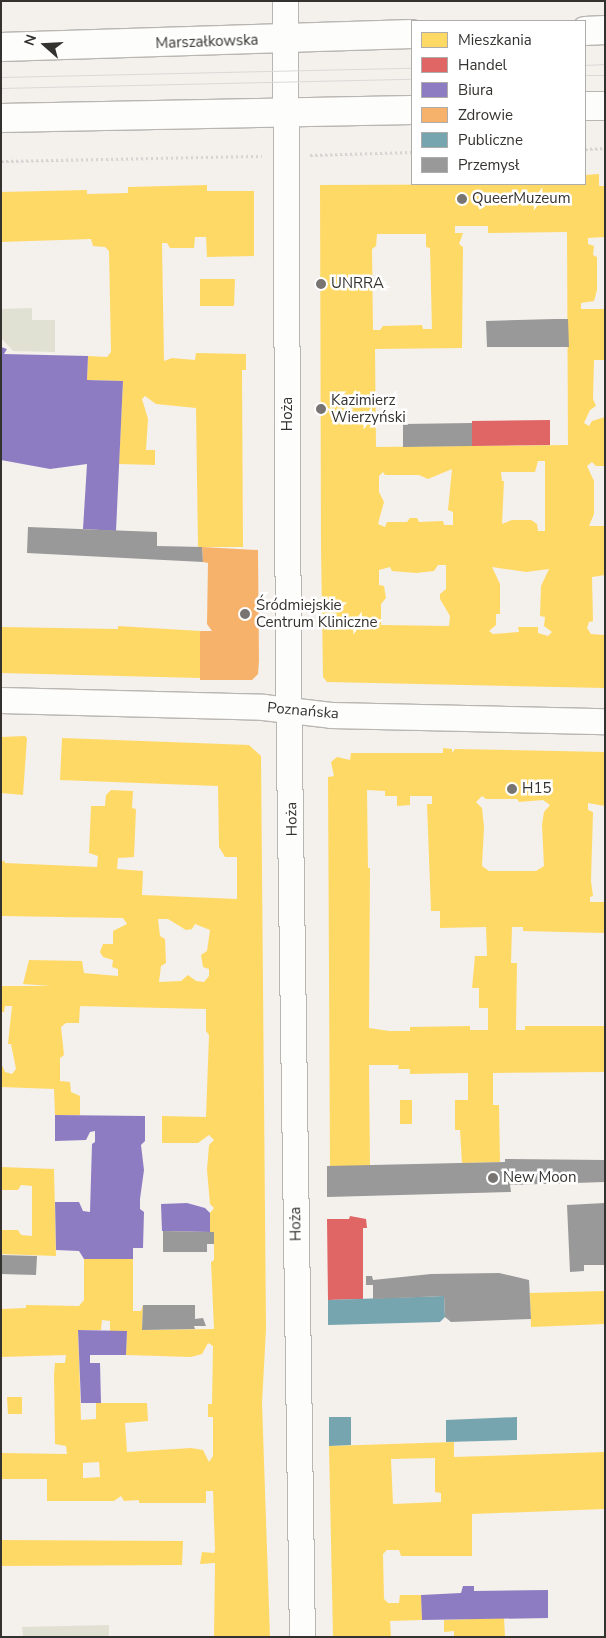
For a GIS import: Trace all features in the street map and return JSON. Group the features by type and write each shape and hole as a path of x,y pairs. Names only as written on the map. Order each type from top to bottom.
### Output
{"main road":[{"path":"586,31 605,30"},
{"name":"Marszałkowska","path":"1,47 411,34"},
{"path":"586,106 605,106"},
{"path":"1,118 411,110"}],"street":[{"name":"Hoża","path":"285,1 289,710 302,1637"},
{"name":"Poznańska","path":"1,700 289,710 331,715 605,721"}],"path":[{"path":"586,148 605,148"},
{"path":"302,155 411,152"},
{"path":"1,161 270,156"}],"shaded area":[{"path":"32,308 32,320 55,320 55,352 13,351 1,338 1,309"},
{"path":"109,1625 109,1637 23,1637 22,1627"}],"building: Mieszkania":[{"path":"599,174 599,186 605,186 605,237 588,238 588,244 594,246 593,255 597,257 597,290 594,301 581,303 581,309 605,309 605,360 594,360 593,399 596,406 590,410 584,423 589,426 592,421 605,417 605,466 596,466 592,462 587,466 594,481 594,514 589,526 605,526 605,575 592,577 593,621 589,622 587,628 591,634 605,635 605,688 327,682 323,677 320,185 586,185 586,175","holes":["455,226 488,226 488,233 567,232 568,445 376,447 375,349 462,348 463,247 459,244 463,233 455,233","377,234 426,234 426,247 430,248 432,329 423,329 422,325 383,326 380,330 373,330 372,249 376,246","538,461 545,461 545,531 538,531 537,524 531,520 512,520 502,524 504,481 502,481 501,472 535,472","452,469 448,510 453,512 453,525 444,525 443,521 419,522 417,518 410,518 407,522 387,522 385,527 378,524 384,502 379,492 379,476 383,472 385,475 419,475 428,479","438,565 446,565 446,589 440,594 440,599 450,616 449,626 381,625 381,604 386,598 384,586 379,585 379,570 390,567 392,571 416,573 434,571","492,567 526,572 549,569 541,586 540,616 545,617 544,626 552,632 548,636 538,633 538,627 518,627 519,632 493,634 489,631 496,625 496,614 500,614 500,584"]},
{"path":"207,185 207,191 254,191 254,256 207,257 206,237 195,237 194,248 170,248 167,243 162,243 164,361 172,358 195,360 196,353 246,354 246,370 242,370 243,547 198,547 196,408 156,404 145,396 142,399 148,419 146,450 155,450 155,465 119,464 123,381 87,380 88,356 107,357 111,352 109,251 105,247 93,246 91,239 1,242 1,192 87,190 87,194 128,193 128,187"},
{"path":"200,279 235,279 234,306 200,306"},
{"path":"118,626 200,631 200,678 1,673 1,627 118,629"},
{"path":"25,736 27,738 23,795 1,793 1,737"},
{"path":"62,738 249,745 261,756 266,1329 262,1403 270,1637 214,1637 215,1563 200,1564 202,1552 214,1553 215,1550 213,1491 206,1491 206,1503 139,1503 139,1500 124,1501 121,1496 114,1501 47,1501 47,1479 1,1479 1,1453 67,1454 66,1446 55,1444 54,1375 55,1363 65,1363 66,1355 1,1357 1,1309 26,1308 26,1305 79,1306 84,1300 84,1259 133,1259 133,1311 141,1311 143,1305 142,1330 214,1329 211,1262 214,1260 214,1232 210,1232 210,1213 214,1208 210,1204 207,1170 209,1145 214,1140 209,1135 198,1143 162,1143 162,1116 206,1117 209,1035 206,1031 206,1009 80,1006 79,1023 66,1023 61,1027 64,1055 60,1058 60,1081 70,1082 71,1092 80,1096 80,1115 55,1115 54,1089 1,1087 1,1063 5,1072 12,1074 16,1069 11,1044 8,1044 12,1006 5,1006 4,1012 1,1012 1,986 51,986 23,984 29,960 82,961 84,973 118,976 118,969 112,967 113,960 103,957 100,952 103,944 113,944 113,931 127,924 123,918 1,916 1,863 4,860 5,863 97,867 98,856 89,853 91,806 105,806 106,795 111,790 133,791 132,808 136,809 134,857 118,858 117,869 143,871 142,895 237,899 237,857 225,857 219,847 218,786 60,780","holes":["158,919 168,919 186,930 192,929 195,924 210,930 207,951 201,955 203,967 209,969 209,976 204,982 196,981 188,975 181,981 159,982 161,966 166,963 165,939 160,936","102,1320 110,1321 110,1331 127,1331 126,1355 191,1357 202,1354 208,1343 213,1346 212,1404 208,1404 208,1417 213,1417 213,1456 209,1462 203,1450 191,1448 127,1452 125,1423 148,1421 147,1403 96,1403 96,1419 81,1420 78,1330 101,1330","99,1462 100,1477 83,1478 83,1463"]},
{"path":"443,748 452,749 452,753 455,749 605,752 605,806 588,803 588,810 593,812 591,881 593,896 590,897 590,902 605,902 605,933 523,931 523,927 512,927 511,963 517,963 516,1030 525,1030 525,1026 605,1026 605,1072 493,1073 493,1105 499,1105 500,1162 462,1163 460,1130 455,1130 455,1100 468,1100 468,1073 410,1074 410,1069 398,1069 399,1065 369,1065 370,1166 330,1167 328,777 334,776 331,762 337,757 350,760 351,753 443,753","holes":["367,790 385,791 385,796 397,796 397,806 410,805 410,796 432,796 432,804 427,804 431,911 440,911 440,928 486,927 487,956 475,956 472,988 479,988 479,1008 488,1008 488,1030 470,1030 470,1026 410,1027 410,1031 389,1031 369,1028 370,868 368,868","482,796 486,799 517,799 519,802 543,800 550,805 544,812 542,825 544,866 536,871 489,871 482,866 484,827 482,808 476,802"]},
{"path":"400,1100 412,1100 412,1124 400,1124"},
{"path":"1,1167 54,1169 56,1256 1,1254 1,1230 18,1230 21,1235 32,1236 32,1186 21,1185 18,1190 1,1190"},
{"path":"605,1291 605,1324 531,1327 530,1293"},
{"path":"7,1397 22,1397 22,1414 8,1414"},
{"path":"454,1442 454,1457 605,1452 605,1509 472,1514 472,1556 401,1556 399,1550 387,1550 383,1554 384,1599 388,1603 399,1603 400,1595 421,1595 422,1620 390,1621 391,1637 333,1637 329,1446","holes":["435,1458 435,1492 441,1493 441,1502 393,1504 391,1459"]},
{"path":"1,1540 183,1541 182,1565 1,1566"},
{"path":"504,1618 505,1637 454,1637 454,1631 444,1632 444,1620"}],"building: Handel":[{"path":"550,420 550,445 472,446 472,421"},
{"path":"350,1216 366,1219 367,1228 363,1228 363,1299 328,1300 327,1219 349,1219"}],"building: Biura":[{"path":"1,347 7,349 4,354 88,356 87,380 123,381 116,531 83,529 87,464 50,469 1,460"},
{"path":"55,1115 145,1116 145,1141 141,1145 144,1170 140,1199 140,1209 144,1212 143,1248 133,1248 133,1259 84,1259 79,1251 56,1250 55,1202 79,1202 83,1211 90,1212 92,1144 95,1142 95,1131 90,1132 86,1140 55,1141"},
{"path":"187,1203 205,1208 210,1213 210,1232 162,1231 161,1204"},
{"path":"78,1330 127,1331 126,1355 90,1355 90,1363 100,1363 101,1403 81,1403"},
{"path":"463,1586 474,1586 474,1591 548,1590 548,1618 422,1620 421,1595 461,1593"}],"building: Zdrowie":[{"path":"202,547 258,550 259,661 258,674 252,680 200,680 200,631 212,631 207,624 208,563 203,562"}],"building: Publiczne":[{"path":"444,1296 445,1317 440,1322 328,1325 328,1300"},
{"path":"329,1417 351,1417 351,1445 329,1446"},
{"path":"517,1417 517,1440 446,1442 446,1420"}],"building: Przemysł":[{"path":"568,319 569,347 487,347 486,321"},
{"path":"472,423 472,446 403,447 403,424"},
{"path":"28,527 157,532 157,546 202,547 203,562 27,553"},
{"path":"505,1159 605,1160 605,1182 510,1185 511,1192 327,1197 327,1166 505,1162"},
{"path":"605,1203 605,1265 584,1265 584,1271 570,1272 567,1205"},
{"path":"163,1231 214,1232 214,1244 207,1244 207,1252 163,1252"},
{"path":"1,1255 37,1256 36,1275 1,1274"},
{"path":"499,1273 529,1280 531,1319 451,1322 445,1317 444,1296 373,1299 373,1285 366,1285 366,1276 372,1276 373,1280 431,1274"},
{"path":"143,1305 195,1305 195,1319 203,1318 206,1326 194,1326 195,1329 142,1330"}],"tram line":[{"path":"586,65 605,64"},
{"path":"1,77 411,68"},
{"path":"586,75 605,75"},
{"path":"1,88 411,79"}],"place":[{"name":"QueerMuzeum","path":"462,199"},
{"name":"UNRRA","path":"321,284"},
{"name":"Kazimierz Wierzyński","path":"321,409"},
{"name":"Śródmiejskie Centrum Kliniczne","path":"245,614"},
{"name":"H15","path":"512,789"},
{"name":"New Moon","path":"493,1178"}]}
